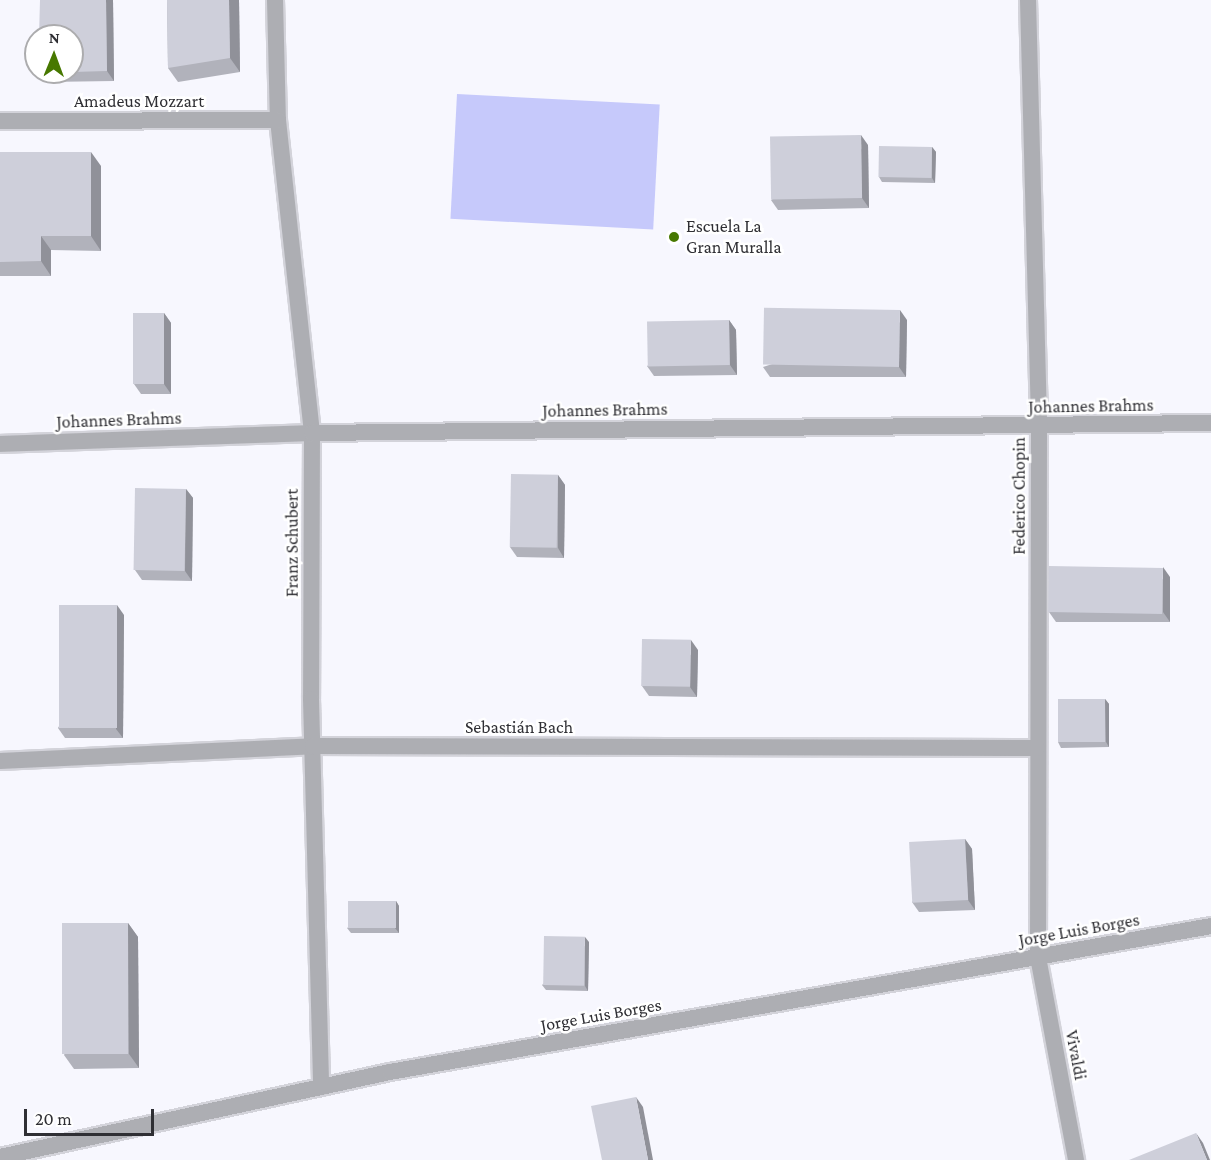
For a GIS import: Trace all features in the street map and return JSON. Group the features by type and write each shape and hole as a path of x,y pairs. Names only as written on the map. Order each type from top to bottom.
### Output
{"street":[{"name":"Franz Schubert","path":"275,0 278,120 312,433 313,746 321,1087"},
{"name":"Federico Chopin","path":"1028,0 1039,426 1038,957"},
{"name":"Amadeus Mozzart","path":"0,121 278,120"},
{"name":"Johannes Brahms","path":"0,444 312,433 1211,423"},
{"name":"Sebastián Bach","path":"0,761 313,746 1037,748"},
{"name":"Jorge Luis Borges","path":"0,1157 321,1087 1211,926"},
{"name":"Vivaldi","path":"1038,957 1076,1160"}],"shaded area":[{"path":"457,94 660,105 653,229 450,219"}],"building":[{"path":"40,0 106,0 107,71 84,72 84,24 39,24"},
{"path":"167,0 229,0 230,58 168,68"},
{"path":"861,135 862,198 771,200 770,137"},
{"path":"879,146 932,147 931,178 878,177"},
{"path":"0,152 91,152 91,236 41,236 41,261 0,262"},
{"path":"764,308 900,310 899,367 763,365"},
{"path":"133,313 164,313 164,384 133,384"},
{"path":"729,320 730,365 648,366 647,321"},
{"path":"511,474 558,475 557,548 510,547"},
{"path":"135,488 186,489 185,571 134,570"},
{"path":"1049,566 1163,568 1162,614 1048,612"},
{"path":"59,605 117,605 117,728 59,728"},
{"path":"642,639 691,640 690,687 641,686"},
{"path":"1058,699 1105,699 1105,742 1058,742"},
{"path":"965,839 968,900 912,903 909,842"},
{"path":"348,901 396,901 396,928 348,928"},
{"path":"62,923 128,923 128,1054 62,1054"},
{"path":"544,936 585,937 584,986 543,985"},
{"path":"636,1097 648,1160 602,1160 591,1106"},
{"path":"1196,1133 1207,1160 1129,1160"}],"place":[{"name":"Escuela La Gran Muralla","path":"674,237"}]}
